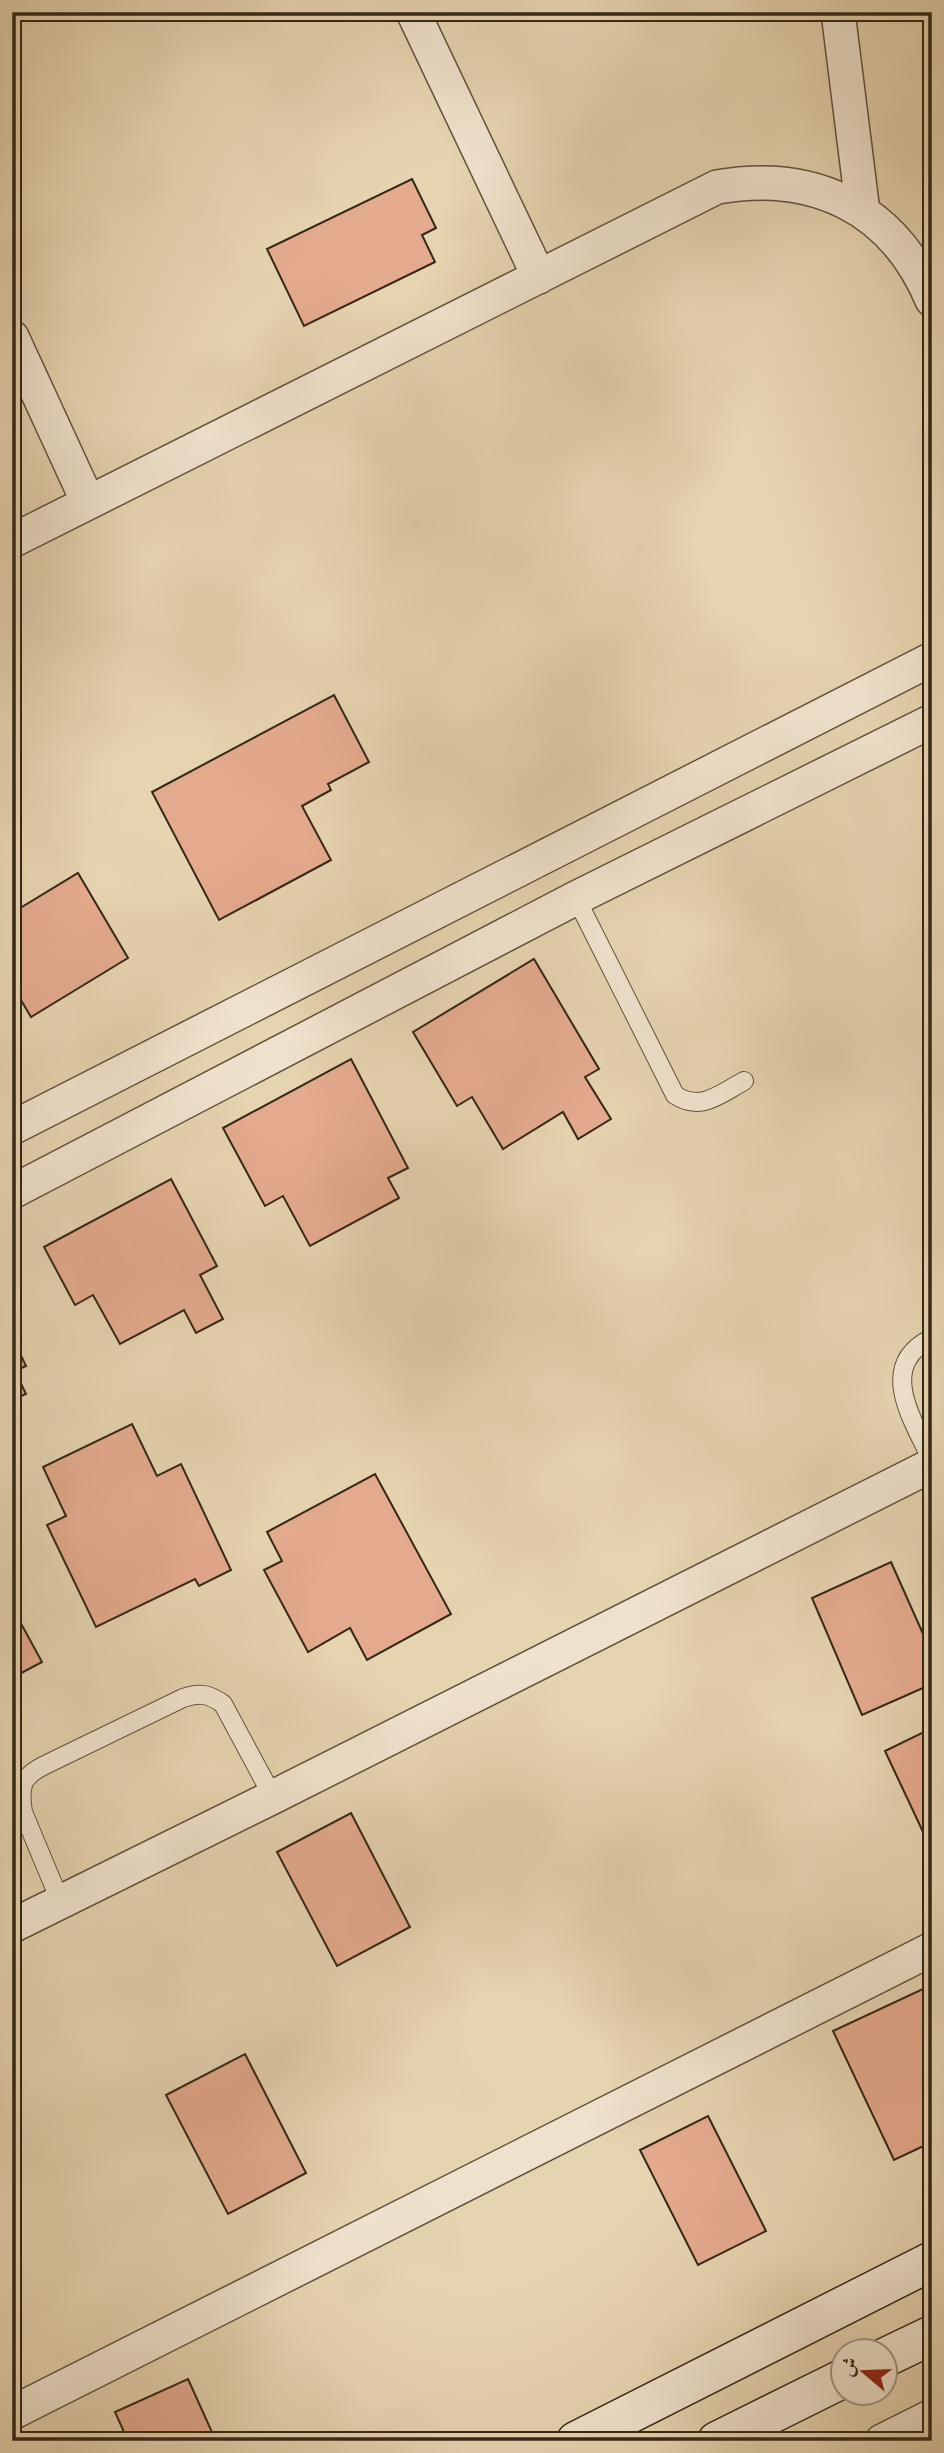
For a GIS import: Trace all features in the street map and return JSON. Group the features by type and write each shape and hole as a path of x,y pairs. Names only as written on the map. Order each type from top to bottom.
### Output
{"main road":[{"path":"576,2441 932,2261"},
{"path":"898,2351 932,2335"},
{"path":"717,2441 828,2386"}],"street":[{"path":"413,12 539,277"},
{"path":"838,12 863,212"},
{"path":"12,541 717,187 747,182 778,182 808,187 836,197 863,212 887,231 907,254 924,280 932,300"},
{"path":"12,337 88,502"},
{"path":"14,1122 932,659"},
{"path":"12,1192 576,898 932,721"},
{"path":"12,1926 273,1797 932,1463"},
{"path":"12,2413 932,1949"},
{"path":"882,2441 932,2416"}],"lane":[{"path":"576,898 675,1095 687,1102 699,1103 744,1081"},
{"path":"932,1338 920,1343 911,1352 905,1364 901,1387 932,1463"},
{"path":"61,1903 23,1812 23,1782 33,1771 183,1698 192,1694 203,1694 223,1704 273,1797"}],"building":[{"path":"412,179 436,228 422,235 435,262 304,326 267,249"},
{"path":"334,695 369,762 328,784 331,790 302,806 331,860 219,920 152,792"},
{"path":"78,873 128,958 31,1017 12,985 12,913"},
{"path":"534,959 599,1069 585,1077 611,1119 578,1139 563,1112 503,1149 472,1097 457,1106 413,1032"},
{"path":"351,1059 408,1168 388,1178 399,1198 310,1246 283,1196 265,1206 223,1128"},
{"path":"171,1179 217,1266 200,1275 223,1319 196,1333 184,1310 120,1344 93,1295 75,1305 44,1247"},
{"path":"12,1337 26,1366 15,1371 26,1394 12,1400"},
{"path":"132,1424 157,1476 181,1464 231,1570 199,1586 195,1579 96,1627 47,1525 66,1516 43,1467"},
{"path":"375,1474 451,1614 367,1660 350,1628 308,1652 264,1570 282,1561 267,1532"},
{"path":"891,1562 932,1654 932,1684 862,1715 812,1598"},
{"path":"12,1607 42,1662 12,1678"},
{"path":"932,1728 932,1851 885,1751"},
{"path":"351,1813 410,1927 337,1966 277,1852"},
{"path":"925,1988 932,2002 932,2142 894,2160 833,2031"},
{"path":"245,2054 306,2173 228,2214 166,2095"},
{"path":"708,2116 766,2231 698,2265 640,2150"},
{"path":"188,2379 216,2441 128,2441 115,2412"}]}
